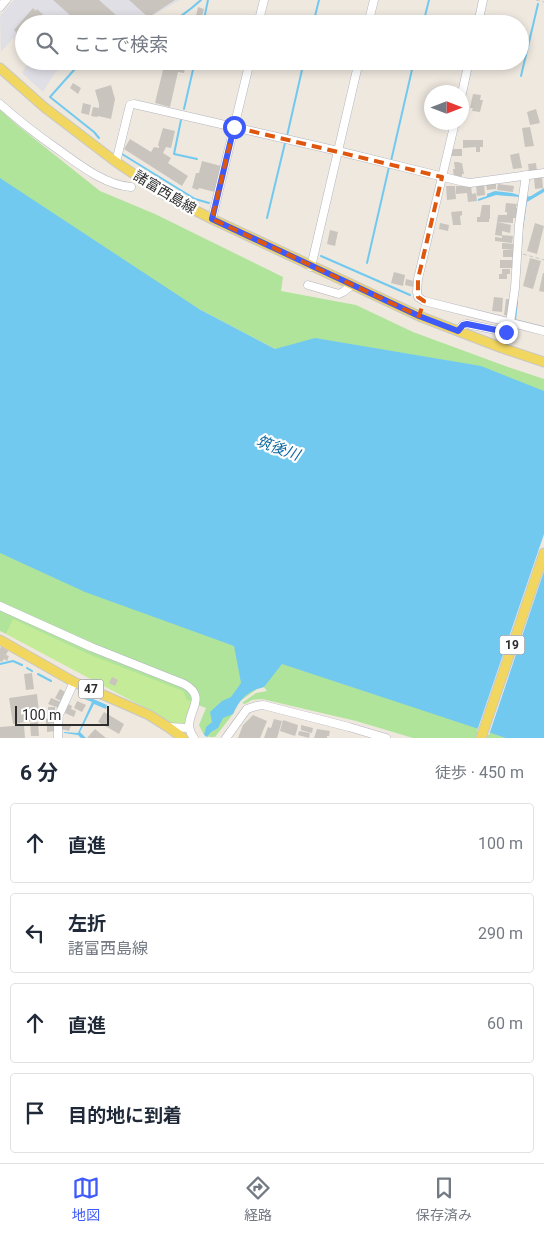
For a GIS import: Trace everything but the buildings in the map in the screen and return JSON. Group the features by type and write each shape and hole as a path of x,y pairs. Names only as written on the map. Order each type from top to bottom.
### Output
{"main road":[{"name":"諸富西島線","path":"0,68 44,107 116,162 166,194 212,219 419,316 544,362"},
{"name":"19","path":"481,738 544,553"},
{"name":"47","path":"0,640 74,682 148,715 183,738"}],"street":[{"path":"0,7 6,0"},
{"path":"260,15 264,0"},
{"path":"370,15 374,0"},
{"path":"480,15 483,0"},
{"path":"212,219 248,70"},
{"path":"311,266 357,70"},
{"path":"464,85 467,70"},
{"path":"0,104 18,120 90,172 123,187 131,188"},
{"path":"116,162 130,105 132,104 464,182 470,183 544,173"},
{"path":"453,130 418,279 418,297 424,301 544,331"},
{"path":"458,331 463,325 467,324 506,332 509,330 515,288 519,225 526,175"},
{"path":"308,286 339,294 352,285"},
{"path":"419,316 424,301"},
{"path":"0,606 192,689 196,694 196,701 190,718 189,728 190,734 194,738"},
{"path":"58,738 58,717 74,682"},
{"path":"226,738 247,710 263,705 349,726 386,738"},
{"path":"168,727 189,728"}],"path":[{"path":"536,0 544,2"},
{"path":"524,254 544,260"}],"highlighted area":[{"path":"234,127 442,177 418,279 418,297 424,301 419,316 212,219"}],"shaded area":[{"path":"14,0 180,0 154,15 15,15 15,40 13,38 1,52 0,16"},
{"path":"24,70 58,70 43,92 22,73"}],"green space":[{"path":"0,110 100,191 155,214 283,277 281,291 356,305 413,332 544,379 544,405 275,349 199,309 0,197"},
{"path":"0,535 267,638 544,738 413,738 356,721 262,699 252,700 245,704 242,703 256,693 267,691 264,687 257,689 239,702 233,714 215,737 208,737 203,733 199,725 206,708 198,705 198,694 0,605"},
{"path":"0,608 186,687 194,693 193,703 14,620 6,634 0,631"},
{"path":"13,619 88,654 183,691 187,700 193,703 185,726 173,726 147,709 6,634"}],"water":[{"name":"筑後川","path":"0,178 199,309 275,349 315,338 481,366 544,391 544,738 506,738 282,664 264,687 245,696 233,714 223,718 218,728 207,737 204,735 206,727 212,722 210,712 222,701 231,697 241,683 234,646 85,592 0,553"},
{"path":"544,188 544,192 527,202 518,286 520,197 496,195 478,201 478,199 495,191 525,197 531,196"},
{"path":"84,695 107,705 106,709 94,704 80,732 86,738 81,738 78,735 64,732 78,733 92,702 82,698"}],"pier":[{"path":"544,534 544,571 489,735 477,731"}],"waterway":[{"path":"183,15 201,0"},
{"path":"205,15 208,0"},
{"path":"315,15 319,0"},
{"path":"425,15 429,0"},
{"path":"529,42 538,4"},
{"path":"74,70 50,97 99,138"},
{"path":"184,109 193,70"},
{"path":"287,136 302,70"},
{"path":"391,161 412,70"},
{"path":"521,76 522,70"},
{"path":"181,120 174,154 197,159"},
{"path":"267,218 285,143"},
{"path":"122,154 195,199 209,203"},
{"path":"367,263 389,167"},
{"path":"321,256 410,295"},
{"path":"515,320 517,302"},
{"path":"514,327 514,332"},
{"path":"0,664 13,661 22,665"},
{"path":"27,668 32,671"},
{"path":"38,674 51,681"}],"route":[{"path":"234,127 212,219 419,316 458,331 463,325 467,324 506,332"}]}
